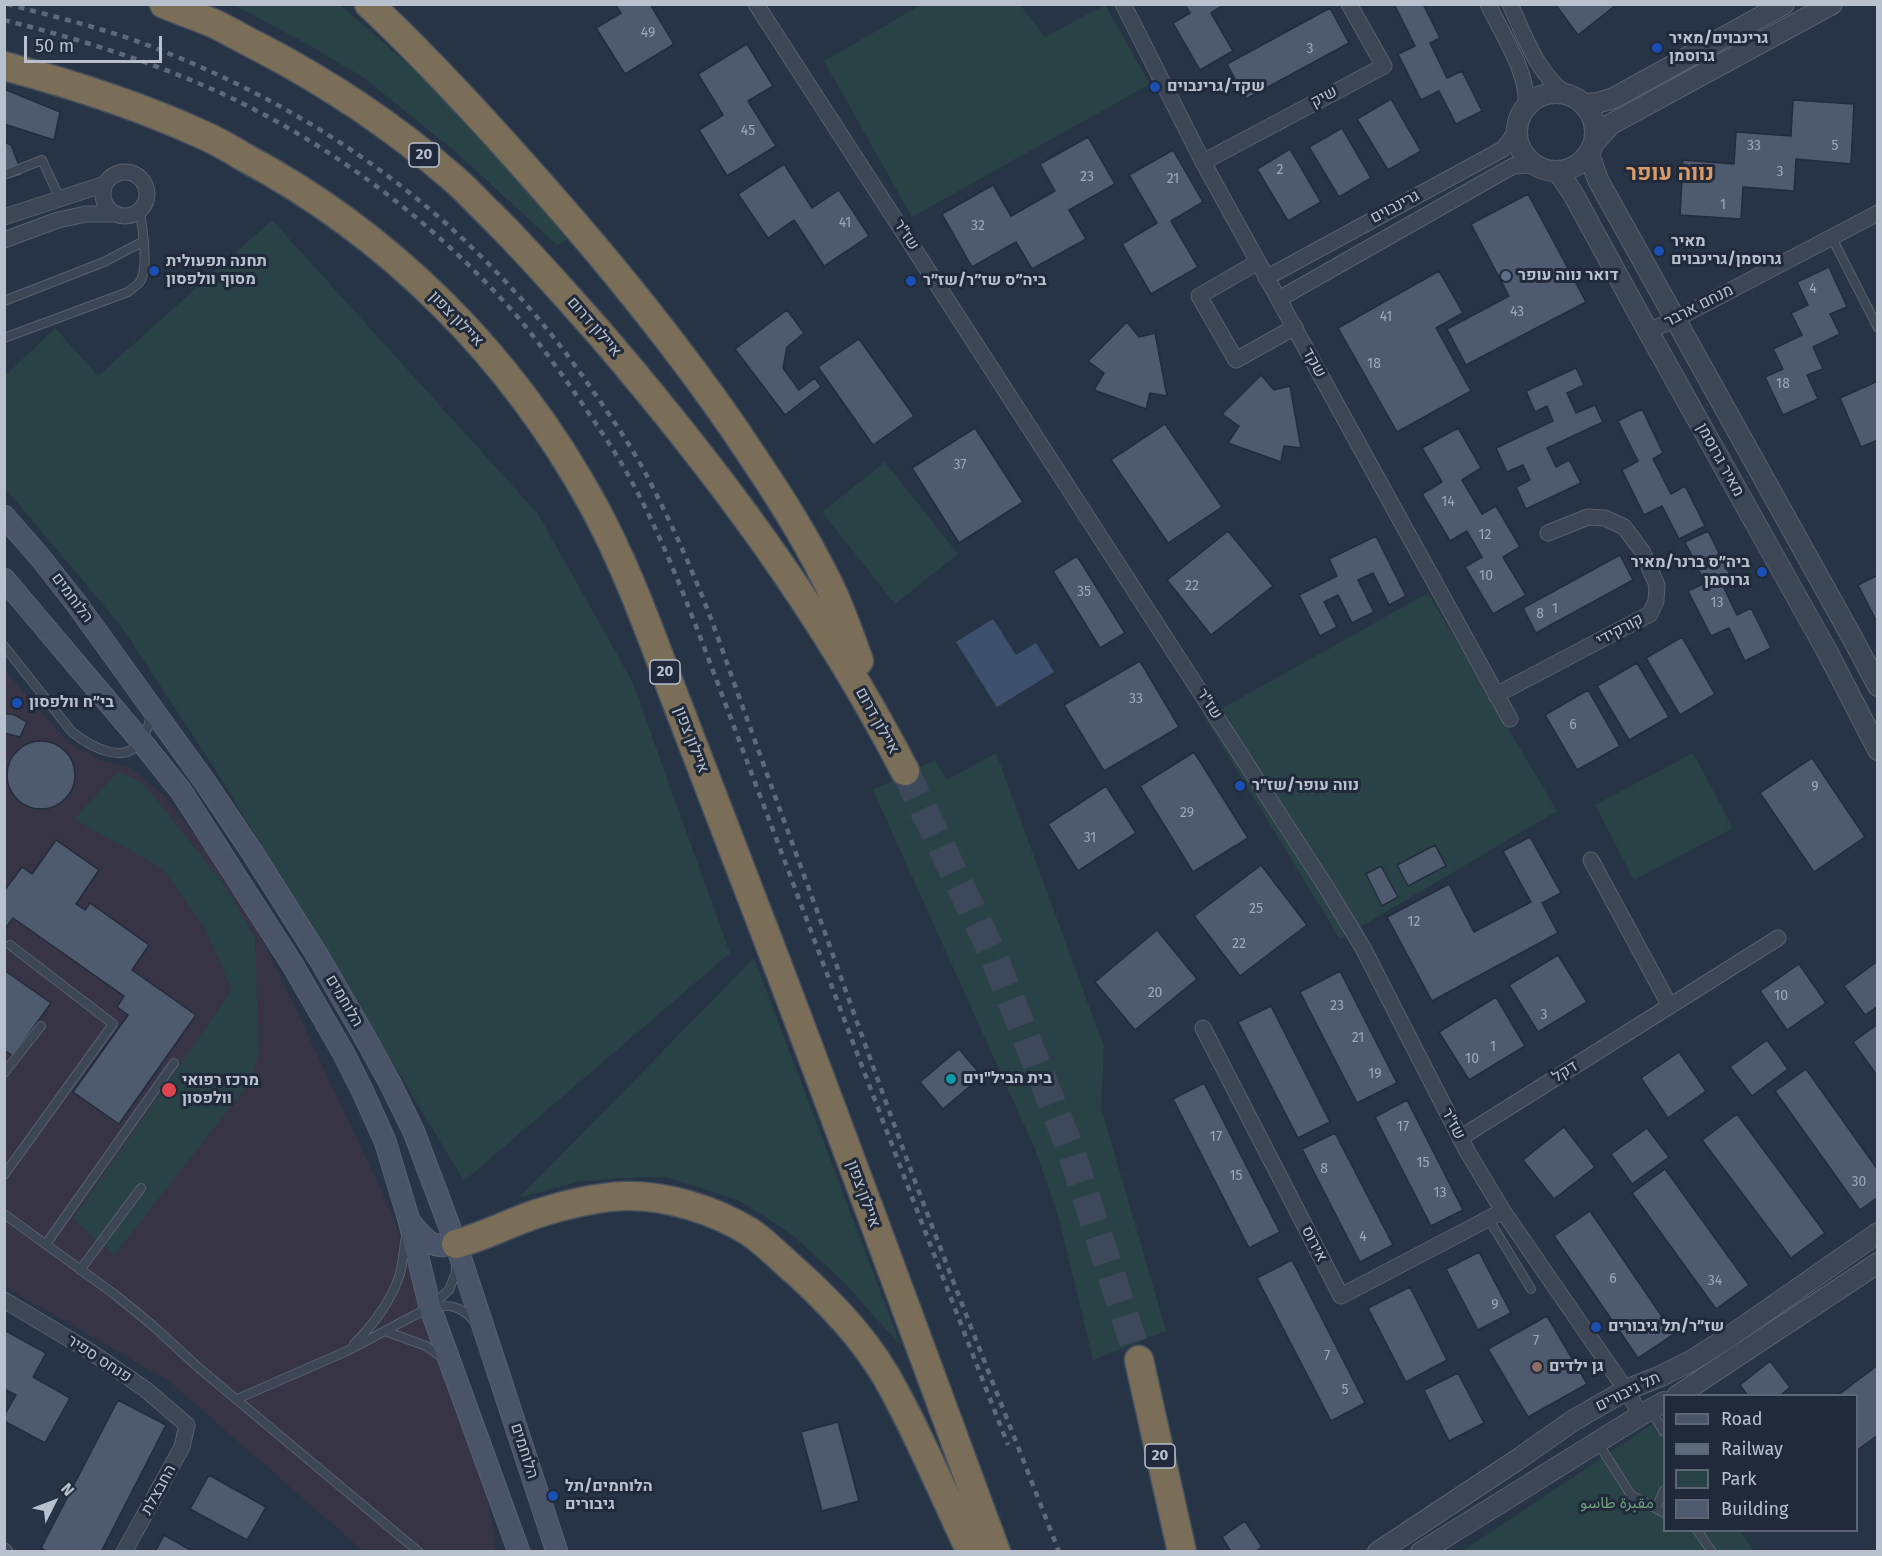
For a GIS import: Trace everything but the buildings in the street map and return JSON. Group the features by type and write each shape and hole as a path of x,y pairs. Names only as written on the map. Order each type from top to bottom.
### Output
{"highway":[{"name":"איילון דרום","path":"164,4 217,25 280,58 344,97 408,141 455,180 513,238 571,300 633,372 731,494 786,571 834,645 902,766 828,582 780,496 716,403 655,320 590,241 498,136 369,4"},
{"name":"איילון צפון","path":"4,66 110,96 205,135 312,196 362,232 410,272 457,317 515,386 554,442 592,503 642,610 789,993 996,1551"},
{"path":"456,1244 537,1214 585,1201 625,1196 680,1203 714,1214 751,1232 808,1282 853,1329 884,1374 914,1427 971,1551"},
{"name":"20","path":"1139,1360 1182,1551"}],"main road":[{"name":"הלוחמים","path":"4,516 76,603 252,852 363,1034 414,1132 456,1244 483,1332 557,1551"},
{"name":"הלוחמים","path":"4,579 141,741 180,791 292,964 344,1054 385,1141 409,1220 430,1307 503,1508 513,1546"},
{"path":"409,1220 432,1245 440,1247 456,1244"}],"street":[{"name":"שז\"ר","path":"756,4 1328,890 1363,948 1460,1138 1503,1211 1626,1390 1652,1409"},
{"name":"שקד","path":"1123,4 1203,162 1510,719"},
{"name":"שיק","path":"1203,162 1384,66 1349,4"},
{"path":"1488,4 1523,81 1527,93 1526,106"},
{"path":"1509,4 1543,73 1556,87 1575,99 1589,112 1595,131 1592,148"},
{"path":"1784,4 1614,98 1597,103 1557,93 1535,98 1519,117 1516,129 1521,151 1526,159 1546,171 1558,172 1570,169 1581,163 1602,132 1617,120 1832,4"},
{"name":"גרינבוים","path":"1266,278 1503,149 1516,129"},
{"name":"מאיר גרוסמן","path":"1592,148 1598,180 1878,687"},
{"name":"גרינבוים","path":"1279,299 1513,166 1536,166"},
{"name":"מאיר גרוסמן","path":"1558,172 1572,192 1828,652 1878,750"},
{"path":"4,217 105,184 116,174 130,173 137,176 143,181 147,195 146,202 140,211 128,216 86,214 58,220 4,240"},
{"path":"105,184 103,191 106,205 116,214"},
{"name":"מנחם ארבר","path":"1648,331 1676,319 1878,213"},
{"path":"1258,262 1199,296 1236,360 1295,327"},
{"name":"קורקידי","path":"1496,695 1650,614 1656,601 1657,585 1641,550 1624,527 1605,518 1588,517 1548,533"},
{"path":"1591,860 1670,1006"},
{"name":"דקל","path":"1460,1138 1778,938"},
{"name":"אירוס","path":"1203,1028 1341,1296 1503,1211"},
{"name":"תל גיבורים","path":"1378,1551 1574,1420 1626,1390 1691,1361 1726,1339 1878,1233"},
{"name":"תל גיבורים","path":"1679,1394 1878,1263"},
{"name":"פנחס ספיר","path":"4,1300 91,1352 145,1389 187,1425"},
{"name":"תל גיבורים","path":"1421,1551 1652,1409"},
{"name":"החבצלת","path":"124,1551 182,1447 187,1425"}],"lane":[{"path":"4,175 42,160 60,199"},
{"path":"4,338 128,292 141,281 144,266 144,241 140,211"},
{"path":"1831,236 1878,328"},
{"path":"4,301 104,262 144,241"},
{"path":"4,646 72,732 84,742 104,751 120,753 128,751 141,741 150,719 146,700"},
{"path":"4,1175 113,1024 10,945"},
{"path":"4,1073 41,1026"},
{"path":"46,1244 174,1063"},
{"path":"81,1270 141,1188"},
{"path":"4,1214 151,1324 200,1369 419,1551"},
{"path":"1488,1218 1531,1288"},
{"path":"347,1351 380,1316 389,1298 400,1273 409,1220"},
{"path":"237,1399 347,1351 430,1307 449,1290 453,1283 456,1272 456,1244"},
{"path":"430,1307 447,1305 457,1308 470,1317 483,1332"},
{"path":"385,1331 426,1346 453,1368"},
{"path":"1652,1409 1663,1428"},
{"path":"1597,1442 1631,1495 1663,1512"},
{"path":"1656,1508 1663,1494"},
{"path":"1698,1532 1712,1551"}],"shaded area":[{"name":"מרכז רפואי וולפסון","path":"4,669 68,742 99,760 131,768 163,794 234,887 276,967 392,1213 488,1499 496,1551 363,1551 169,1381 5,1287"}],"green space":[{"path":"234,5 340,5 446,98 518,178 567,240 557,245 457,153 364,78"},
{"path":"921,5 1020,5 1045,37 1105,5 1150,84 912,217 824,61"},
{"path":"272,220 538,514 632,681 730,953 464,1181 217,772 121,626 5,488 4,377 55,328 98,376"},
{"path":"885,462 958,554 895,604 822,512"},
{"path":"1428,593 1557,811 1340,939 1205,718"},
{"path":"996,753 1104,1047 1101,1107 1166,1331 1093,1360 1058,1215 1035,1149 873,790 935,760 947,780"},
{"path":"1693,753 1733,828 1634,880 1595,805"},
{"path":"118,772 143,783 223,883 255,937 259,1055 247,1086 114,1255 73,1219 232,990 205,928 163,869 74,819"},
{"path":"754,958 901,1346 842,1280 790,1233 738,1200 666,1177 576,1182 519,1198"},
{"name":"مقبرة طاسو","path":"1663,1417 1663,1532 1741,1532 1754,1551 1461,1552"}],"water":[{"path":"993,619 1016,655 1036,643 1054,672 997,707 956,642"}],"tunnel":[{"path":"905,771 991,950 1071,1151 1139,1360"}],"railway":[{"path":"7,4 116,34 199,66 264,98 326,133 384,173 439,218 491,267 539,320 609,414 634,452 655,491 705,602 912,1173 1059,1552"},
{"path":"4,20 115,52 197,82 264,115 343,163 417,218 485,281 516,315 577,396 632,482 675,574 1008,1445"}],"place":[{"name":"גרינבוים/מאיר גרוסמן","path":"1657,48"},
{"name":"שקד/גרינבוים","path":"1155,87"},
{"name":"מאיר גרוסמן/גרינבוים","path":"1659,251"},
{"name":"תחנה תפעולית מסוף וולפסון","path":"154,271"},
{"name":"דואר נווה עופר","path":"1506,276"},
{"name":"ביה״ס שז״ר/שז״ר","path":"911,281"},
{"name":"ביה״ס ברנר/מאיר גרוסמן","path":"1762,572"},
{"name":"בי״ח וולפסון","path":"17,703"},
{"name":"נווה עופר/שז״ר","path":"1240,786"},
{"name":"בית הביל\"וים","path":"951,1079"},
{"name":"מרכז רפואי וולפסון","path":"169,1090"},
{"name":"שז״ר/תל גיבורים","path":"1596,1327"},
{"name":"גן ילדים","path":"1537,1367"},
{"name":"הלוחמים/תל גיבורים","path":"553,1496"}],"district":[{"name":"נווה עופר","path":"1670,174"}]}
